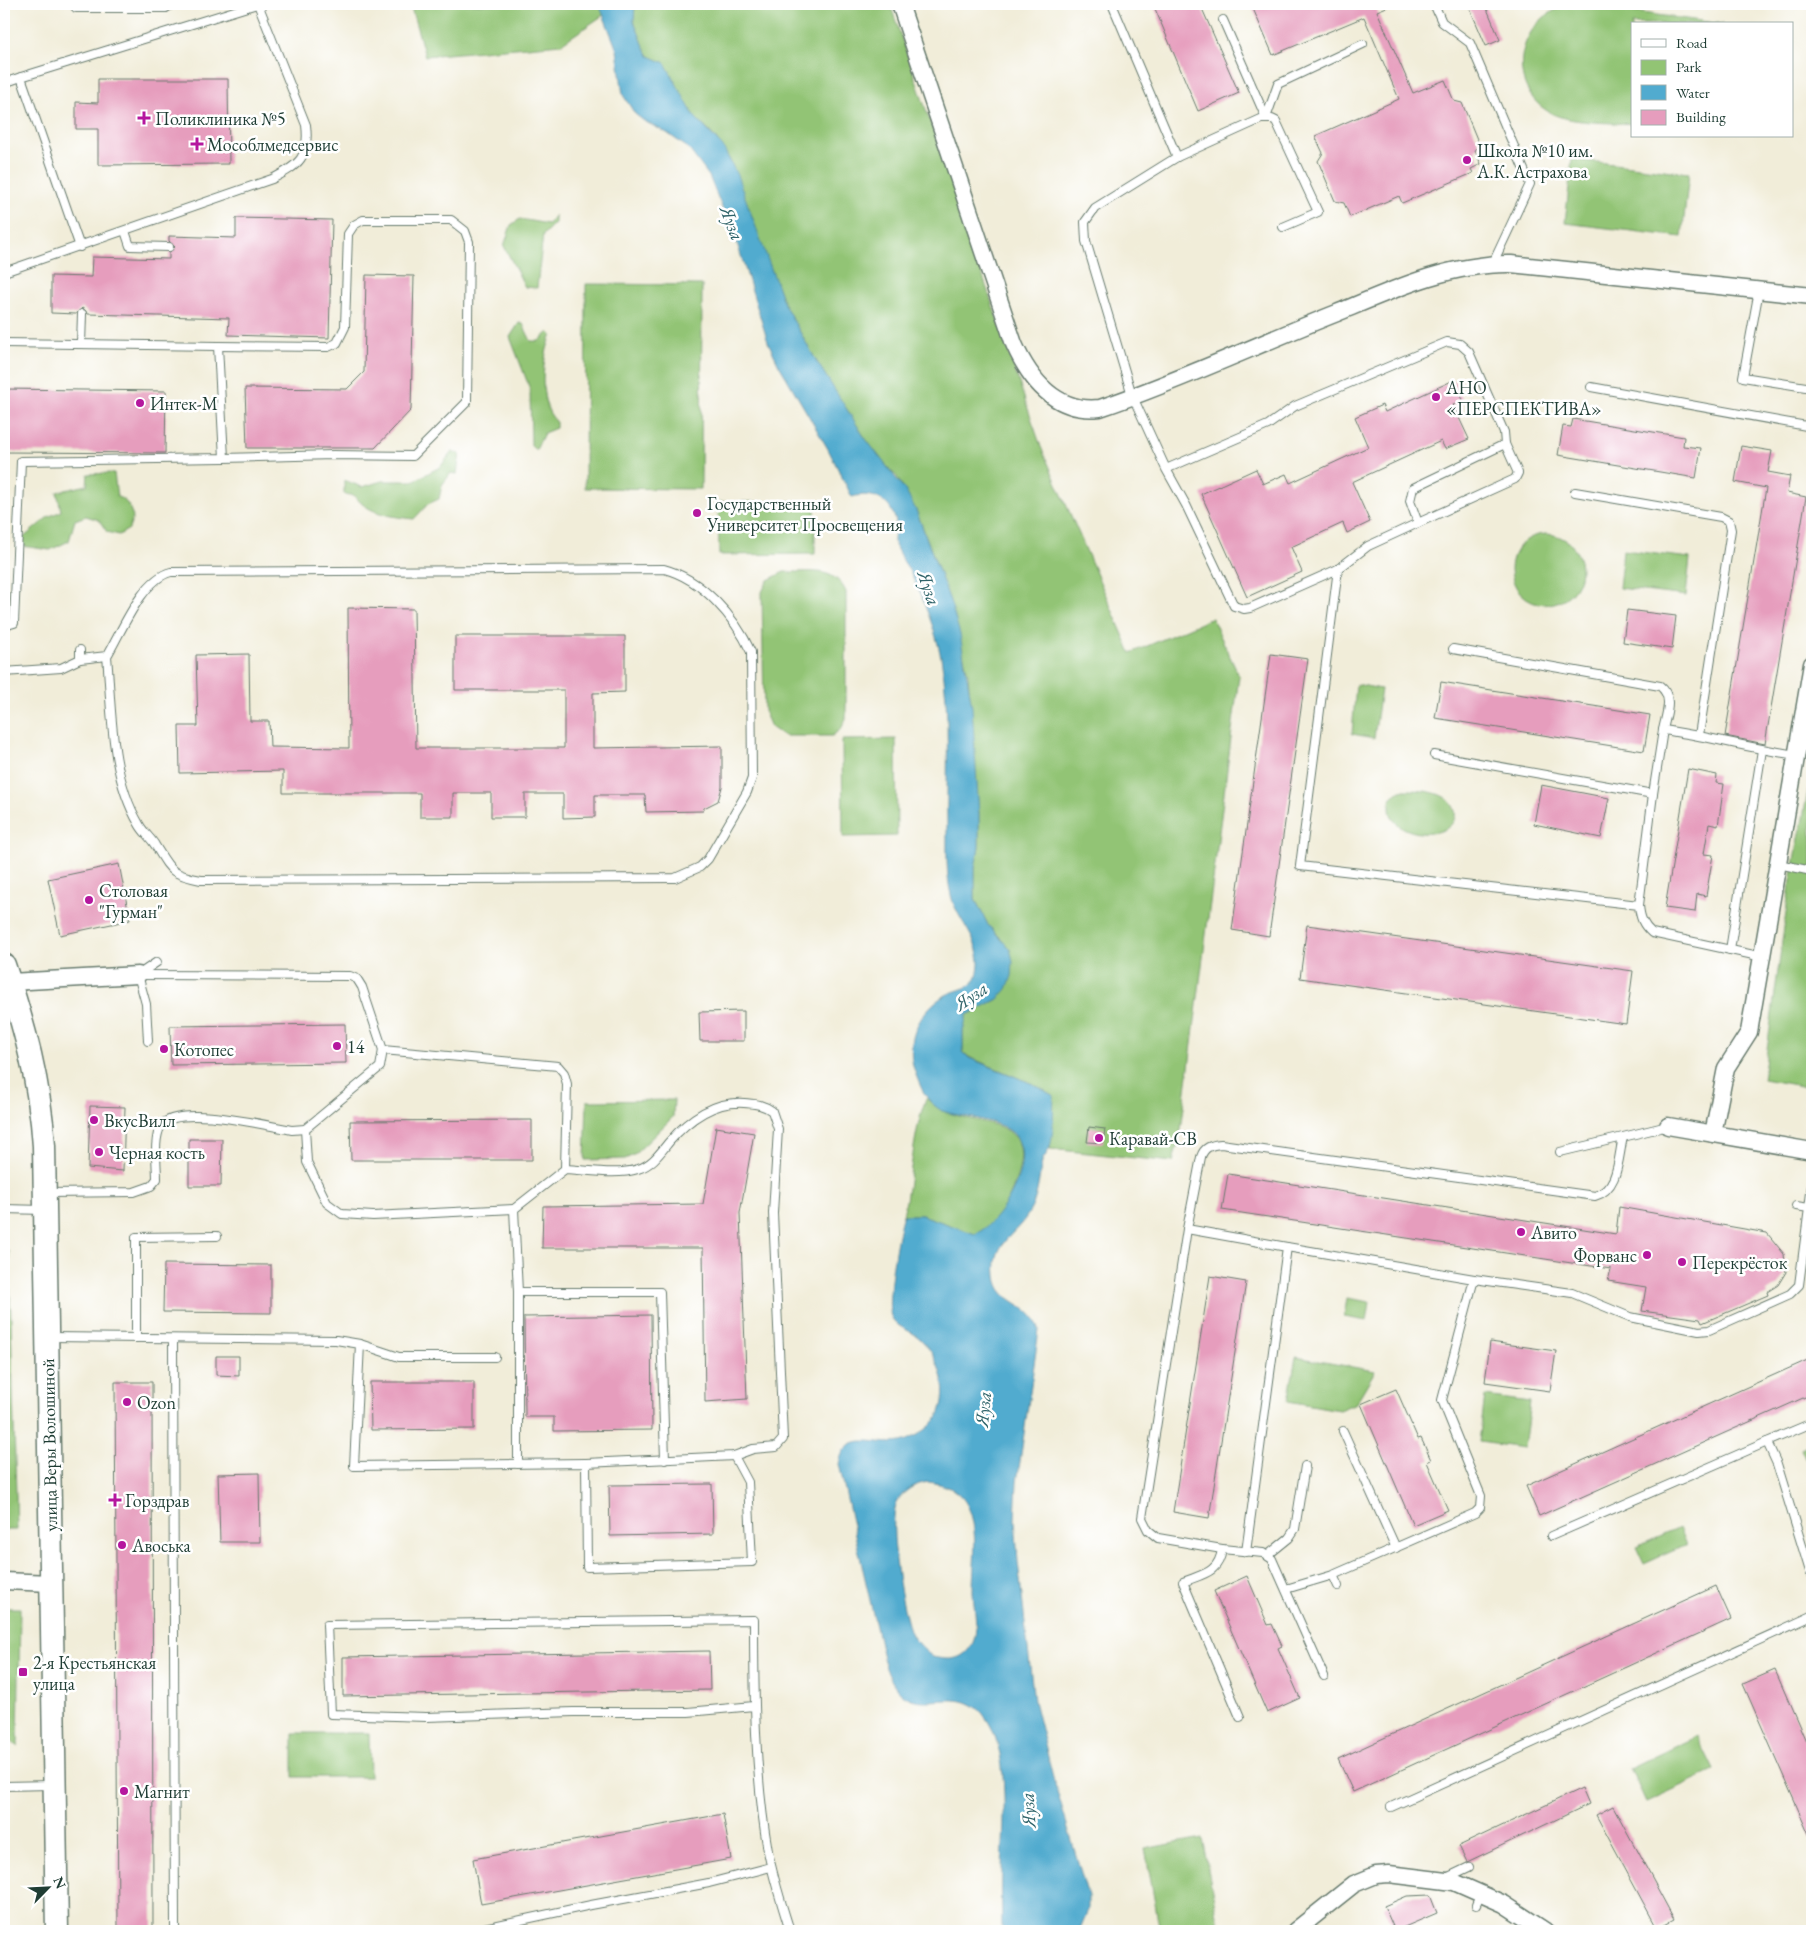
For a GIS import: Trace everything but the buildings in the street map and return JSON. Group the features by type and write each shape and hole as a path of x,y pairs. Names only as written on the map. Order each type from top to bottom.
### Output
{"street":[{"path":"900,4 1014,344 1027,371 1046,392 1060,401 1076,406 1100,408 1382,294 1455,270 1493,264 1812,296"},
{"path":"1713,1134 1726,1068 1749,1032 1812,664"},
{"path":"6,976 138,975"},
{"name":"улица Веры Волошиной","path":"6,976 36,1074 42,1111 48,1337 57,1931"},
{"path":"1668,1126 1812,1151"},
{"path":"4,1581 51,1583"},
{"path":"1295,1931 1354,1884 1370,1876 1389,1874 1442,1880 1478,1899 1504,1904 1545,1931"}],"lane":[{"path":"73,4 76,8 166,8 172,4"},
{"path":"4,83 258,4 306,125 308,143 303,156 293,168 272,179 4,272"},
{"path":"1112,4 1176,157"},
{"path":"1434,4 1442,22 1470,43 1530,184 1493,264"},
{"path":"1223,20 1266,118"},
{"path":"1266,118 1278,84 1363,44"},
{"path":"21,77 80,247"},
{"path":"1166,470 1268,425 1295,406 1447,342 1460,344 1469,352 1503,429 1505,444 1518,473 1515,480 1368,546 1338,569 1250,608 1244,609 1234,606 1186,505 1166,470 1132,396 1086,241 1085,222 1102,202 1176,157 1266,118 1272,119 1280,126 1318,212 1283,227"},
{"path":"4,343 328,347 337,343 345,327 348,234 354,225 362,220 451,220 465,231 469,242 467,402 413,456 333,455 21,461 14,623 4,626"},
{"path":"125,231 130,246 169,247"},
{"path":"1759,290 1743,376 1812,388"},
{"path":"81,344 82,314"},
{"path":"218,346 224,458"},
{"path":"1592,387 1812,427"},
{"path":"1418,523 1410,501 1416,484 1505,444"},
{"path":"1575,492 1721,517 1729,521 1731,530 1699,735"},
{"path":"664,569 676,572 688,579 721,608 745,638 751,652 752,778 747,792 708,859 700,867 675,878 193,878 172,870 162,860 155,845 139,825 130,806 121,781 117,758 107,656 147,588 161,575 171,572 664,569"},
{"path":"1338,569 1300,866 1639,905"},
{"path":"1453,649 1660,686 1668,696 1669,702 1653,794 1639,905 1640,916 1644,926 1652,933 1763,957"},
{"path":"80,650 80,659"},
{"path":"4,672 61,668 80,659 107,656"},
{"path":"1663,730 1699,735 1762,750 1797,755"},
{"path":"1730,950 1762,750"},
{"path":"1434,755 1653,794"},
{"path":"1778,864 1812,871"},
{"path":"138,975 157,962"},
{"path":"138,975 146,1004 148,1041"},
{"path":"4,1209 45,1201 134,1192 151,1186 157,1179 158,1132 162,1124 171,1119 211,1115 292,1130 305,1129 380,1067 383,1050 358,979 350,976 138,975"},
{"path":"383,1050 558,1066 564,1074 567,1084 565,1169"},
{"path":"305,1129 307,1162 327,1203 342,1214 373,1216 514,1210 565,1169 626,1171 639,1169 656,1158 693,1118 723,1104 761,1105 772,1111 778,1129 773,1213 784,1434 781,1443 776,1447 753,1449 734,1456 666,1460 354,1466 360,1344"},
{"path":"1560,1152 1668,1126"},
{"path":"1324,1676 1274,1563 1268,1555 1158,1538 1148,1530 1142,1518 1187,1229 1204,1150 1216,1144 1580,1196 1601,1194 1616,1182 1623,1137"},
{"path":"1187,1229 1474,1279 1572,1293 1638,1319 1704,1331 1795,1290 1801,1280 1812,1185"},
{"path":"1796,1206 1810,1211"},
{"path":"514,1210 518,1292 518,1464"},
{"path":"136,1338 136,1237 217,1236"},
{"path":"1246,1552 1288,1247"},
{"path":"1286,1589 1333,1575 1396,1548 1475,1513 1482,1505 1481,1496 1442,1400 1474,1279"},
{"path":"518,1292 660,1292 666,1460"},
{"path":"48,1337 336,1340 360,1344 399,1357 495,1356"},
{"path":"174,1339 175,1931"},
{"path":"1551,1536 1812,1423"},
{"path":"1343,1431 1396,1548"},
{"path":"1767,1442 1777,1464 1812,1578"},
{"path":"586,1463 587,1567 752,1562 748,1482 734,1456"},
{"path":"1268,1555 1296,1530 1306,1466"},
{"path":"1222,1549 1220,1560 1216,1567 1183,1582 1240,1716"},
{"path":"1333,1575 1338,1586"},
{"path":"1391,1807 1812,1616"},
{"path":"754,1706 688,1712 573,1712 426,1717 331,1714 327,1625 754,1620 754,1706 765,1831 771,1868 790,1931"},
{"path":"4,1786 55,1785"},
{"path":"1442,1880 1469,1866"},
{"path":"470,1931 591,1905 709,1883 771,1868"}],"green space":[{"path":"410,4 599,4 605,14 561,44 425,56"},
{"path":"635,4 890,4 1041,447 1131,653 1212,618 1239,676 1181,1130 1173,1162 1050,1149 1054,1096 1033,1084 969,1057 963,1052 963,1031 967,1015 998,999 1000,937 988,925 975,899 975,867 979,847 979,814 968,674 950,601 916,510 897,477 877,456 865,438 817,362 784,304 731,162 715,137 694,116 665,63 649,56 634,21"},
{"path":"1576,4 1708,22 1631,22 1631,124 1578,121 1549,112 1534,99 1525,84 1522,67 1523,49 1530,33 1542,19 1557,9"},
{"path":"1572,159 1689,173 1682,237 1565,223"},
{"path":"555,215 555,223 543,235 537,288 525,287 504,246 511,225 520,219 548,224"},
{"path":"586,284 702,285 701,489 585,488"},
{"path":"519,323 523,324 531,341 539,341 549,332 552,335 546,355 543,380 546,403 556,421 556,428 544,433 536,450 531,446 530,389 510,337"},
{"path":"452,452 460,454 457,474 451,473 442,485 439,499 428,504 414,519 382,514 366,507 355,496 344,494 344,480 362,487 382,481 413,481 440,467"},
{"path":"114,473 117,497 126,502 133,517 129,529 119,535 107,532 99,520 86,516 75,520 69,541 50,550 22,546 23,538 48,517 61,511 57,492 87,485 88,474"},
{"path":"815,501 815,554 719,555 718,502"},
{"path":"1546,534 1559,537 1571,544 1578,556 1581,569 1578,582 1571,594 1559,601 1546,604 1533,601 1521,594 1514,582 1511,569 1514,556 1521,544 1533,537"},
{"path":"1623,550 1690,558 1686,596 1619,588"},
{"path":"784,572 820,572 827,574 841,583 846,592 846,719 841,729 832,736 784,736 771,727 764,711 762,592 768,580"},
{"path":"1356,684 1381,689 1374,738 1352,734"},
{"path":"896,739 897,836 843,837 842,740"},
{"path":"1812,770 1812,1088 1763,1079 1789,891"},
{"path":"1404,790 1427,791 1447,799 1455,811 1454,821 1447,828 1436,832 1411,831 1400,826 1392,818 1390,803 1398,792"},
{"path":"926,1098 941,1109 959,1116 995,1125 1009,1132 1019,1143 1020,1161 1010,1195 994,1221 975,1234 922,1215 903,1215 915,1141"},
{"path":"674,1100 673,1117 634,1155 625,1159 585,1160 587,1101"},
{"path":"4,1251 9,1251 17,1530 4,1530"},
{"path":"1347,1298 1370,1302 1367,1321 1344,1317"},
{"path":"1296,1357 1375,1371 1356,1403 1339,1410 1288,1401"},
{"path":"1485,1396 1530,1402 1524,1448 1479,1442"},
{"path":"1812,1443 1812,1473 1801,1448"},
{"path":"1679,1528 1686,1545 1644,1564 1636,1547"},
{"path":"4,1608 20,1608 18,1747 4,1735"},
{"path":"293,1733 369,1733 370,1777 293,1777"},
{"path":"1697,1736 1714,1771 1646,1802 1630,1768"},
{"path":"1202,1838 1220,1931 1160,1931 1145,1849"}],"water":[{"name":"Яуза","path":"599,4 635,4 634,21 649,56 665,63 694,116 723,147 737,175 784,304 817,362 865,438 905,490 916,510 950,601 960,634 972,707 979,814 979,847 975,867 975,899 988,925 1010,949 1013,961 1012,976 1007,989 998,999 967,1015 963,1031 963,1052 969,1058 1033,1084 1054,1096 1051,1145 1042,1162 1034,1202 1026,1217 1002,1245 996,1263 996,1276 998,1286 1003,1293 1030,1314 1036,1321 1039,1330 1017,1482 1015,1519 1034,1701 1054,1781 1088,1896 1088,1910 1079,1931 1002,1931 1004,1794 1000,1754 995,1737 988,1721 976,1707 962,1701 919,1701 906,1696 894,1684 884,1662 839,1464 848,1446 855,1442 891,1443 901,1442 914,1437 933,1423 941,1409 944,1389 939,1368 934,1358 922,1340 901,1327 891,1316 890,1297 893,1266 903,1215 922,1215 975,1234 986,1227 997,1216 1007,1202 1015,1186 1022,1154 1018,1140 1003,1126 949,1113 936,1107 922,1089 912,1061 913,1039 921,1018 936,1001 972,984 977,976 979,964 975,944 954,905 948,880 947,722 941,657 932,624 910,572 894,542 896,523 894,515 886,503 880,499 867,495 852,497 828,449 779,365 768,342 738,246 709,176 688,148 635,114 623,95 617,50","holes":["928,1482 947,1487 960,1496 969,1508 973,1523 975,1540 973,1591 976,1622 975,1637 968,1650 961,1656 947,1659 933,1657 921,1647 912,1635 900,1589 894,1528 894,1512 897,1502 906,1491 914,1486"]}],"place":[{"name":"Поликлиника №5","path":"144,118"},
{"name":"Мособлмедсервис","path":"197,144"},
{"name":"Школа №10 им. А.К. Астрахова","path":"1467,160"},
{"name":"АНО «ПЕРСПЕКТИВА»","path":"1436,397"},
{"name":"Интек-М","path":"140,403"},
{"name":"Государственный Университет Просвещения","path":"697,513"},
{"name":"Столовая \"Гурман\"","path":"89,900"},
{"name":"14","path":"337,1046"},
{"name":"Котопес","path":"164,1049"},
{"name":"ВкусВилл","path":"94,1120"},
{"name":"Каравай-СВ","path":"1099,1138"},
{"name":"Черная кость","path":"99,1152"},
{"name":"Авито","path":"1521,1232"},
{"name":"Форванс","path":"1647,1255"},
{"name":"Перекрёсток","path":"1682,1262"},
{"name":"Ozon","path":"127,1402"},
{"name":"Горздрав","path":"115,1500"},
{"name":"Авоська","path":"122,1545"},
{"name":"2-я Крестьянская улица","path":"23,1672"},
{"name":"Магнит","path":"124,1791"}]}
